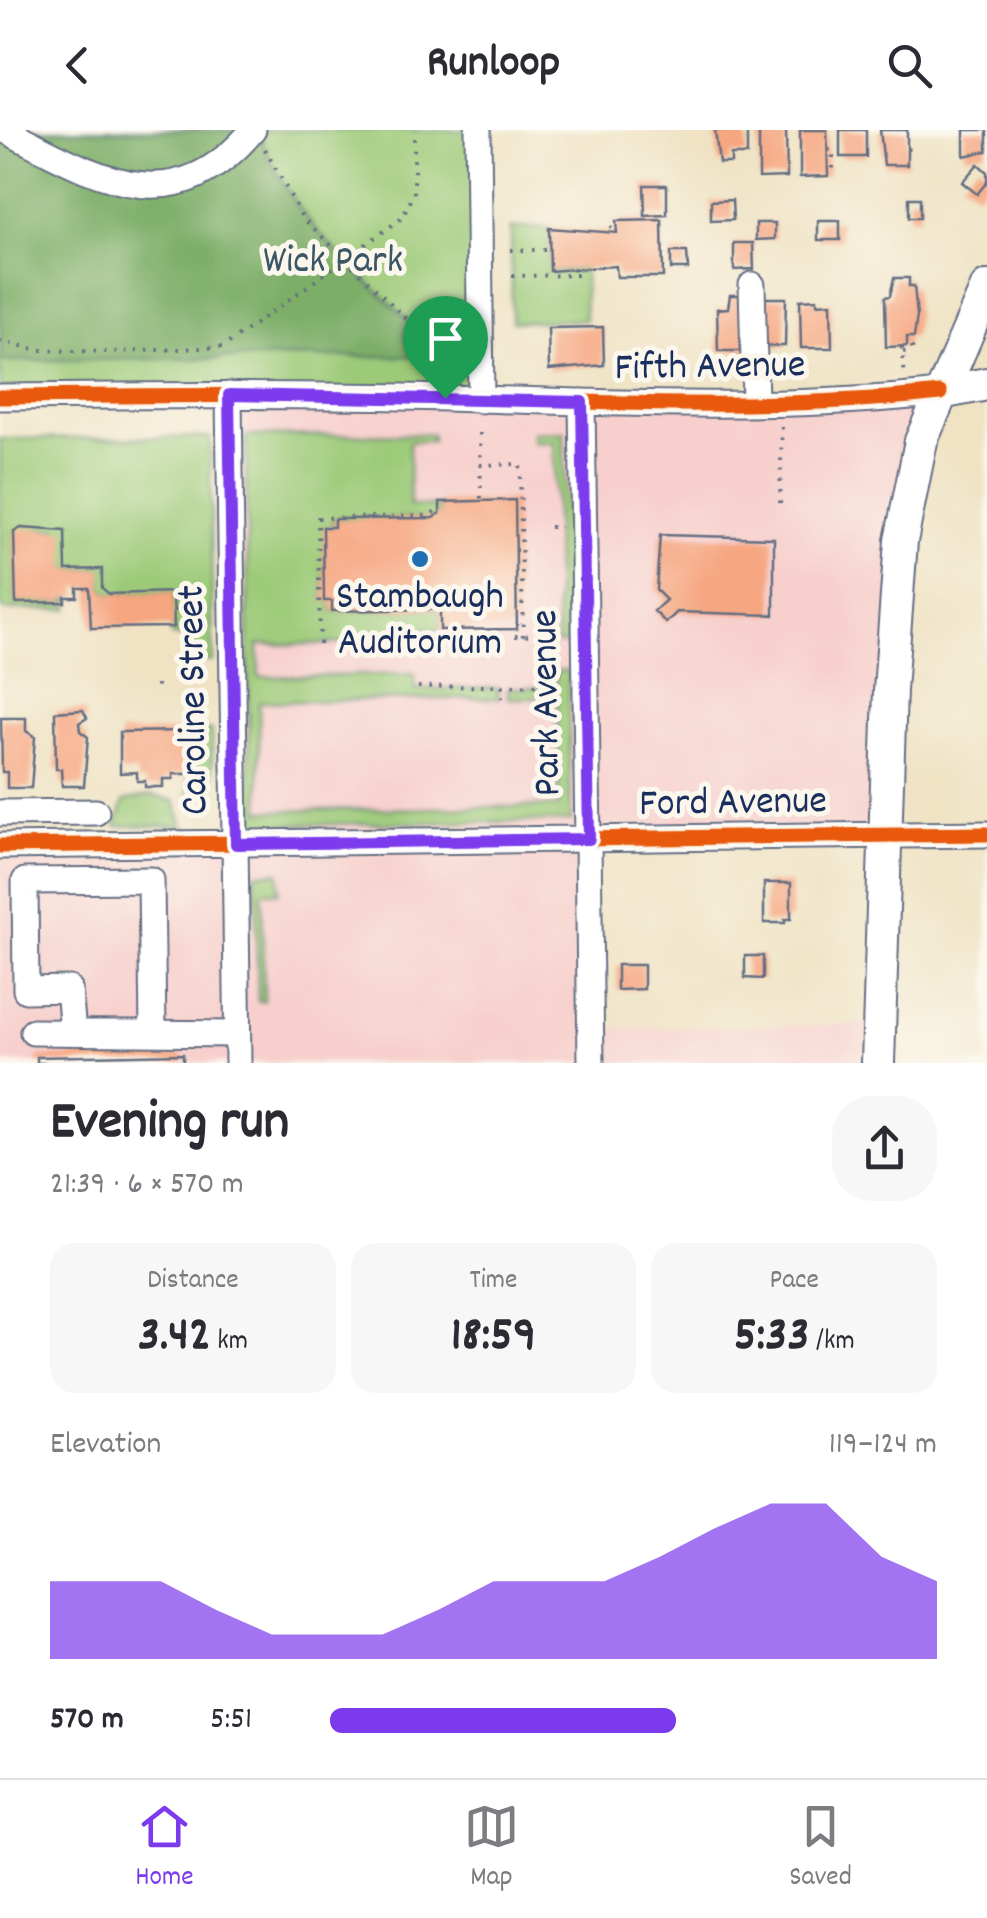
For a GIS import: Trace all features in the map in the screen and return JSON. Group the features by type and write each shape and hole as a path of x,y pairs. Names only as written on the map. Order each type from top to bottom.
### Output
{"main road":[{"path":"878,1063 899,557 921,440 987,286"},
{"name":"Fifth Avenue","path":"940,393 987,384"}],"street":[{"path":"5,130 88,174 151,186 203,174 249,139"},
{"path":"478,130 481,400"},
{"path":"752,285 755,401"},
{"name":"Fifth Avenue","path":"0,397 229,395 582,402 878,400 940,393"},
{"name":"Caroline Street","path":"229,395 238,1063"},
{"name":"Park Avenue","path":"582,402 591,1063"},
{"path":"0,813 96,812"},
{"name":"Ford Avenue","path":"0,846 987,834"},
{"path":"73,1032 69,989 26,990 24,881 151,880 154,1032"},
{"path":"33,1032 238,1034"}],"path":[{"path":"0,341 39,350 114,352 223,346 402,218 411,204 414,130"},
{"path":"249,139 302,217 444,356"},
{"path":"828,150 833,150 833,176"},
{"path":"610,226 617,233"},
{"path":"511,250 549,250"},
{"path":"512,276 581,275 581,266"},
{"path":"904,376 903,349 912,350 914,337"},
{"path":"780,503 782,400"},
{"path":"480,433 481,501"},
{"path":"480,464 520,464 523,638"},
{"path":"320,644 318,518 427,516 440,509"},
{"path":"550,527 566,527"},
{"path":"310,567 319,567"},
{"path":"174,610 182,610"},
{"path":"515,636 551,635 551,644 568,644"},
{"path":"418,686 552,685 552,670 568,670"},
{"path":"157,684 158,694"},
{"path":"502,686 502,698"}],"shaded area":[{"path":"940,393 921,441 885,835 590,839 591,1029 879,1024 878,1063 0,1063 1,846 235,843 229,395"}],"green space":[{"name":"Wick Park","path":"0,130 478,130 481,400 0,397"},
{"path":"0,130 258,130 285,187 302,212 409,321 404,336 413,356 0,361"},
{"path":"511,228 549,228 550,271 577,271 578,266 584,265 585,320 512,322"},
{"path":"564,432 568,644 557,644 554,443 533,442 533,433"},
{"path":"432,434 432,441 409,442 410,506 440,506 440,513 433,518 334,519 334,527 324,527 324,600 332,601 332,611 440,609 440,630 416,631 416,642 258,645 259,677 414,674 415,689 498,688 499,698 259,702 260,811 559,806 557,698 508,698 508,688 556,687 556,671 568,670 571,821 250,825 246,436"},
{"path":"210,437 213,661 196,661 195,636 172,636 173,592 109,594 102,588 101,569 66,570 57,528 14,532 16,603 65,602 69,597 69,609 4,610 0,606 0,439"},
{"path":"212,730 213,796 189,796 188,731"},
{"path":"151,795 175,801 183,826 116,826 124,801"},
{"path":"279,872 279,892 262,892 264,1001 258,1001 255,873"}],"building":[{"path":"715,130 747,130 747,155 731,155 731,163 719,163"},
{"path":"759,130 786,130 787,177 759,178"},
{"path":"800,130 827,130 828,176 800,177"},
{"path":"840,130 866,130 866,157 840,157"},
{"path":"880,130 907,130 907,165 884,165"},
{"path":"964,130 987,130 987,151 964,156"},
{"path":"978,164 987,172 987,182 977,194 962,182"},
{"path":"644,185 667,185 667,215 645,216"},
{"path":"909,198 920,198 920,218 909,218"},
{"path":"732,200 733,220 711,221 711,201"},
{"path":"662,220 663,277 617,277 616,266 550,271 549,228 617,233 616,221"},
{"path":"818,221 840,221 840,240 818,240"},
{"path":"756,223 775,223 775,239 756,240"},
{"path":"734,243 753,243 754,269 734,270"},
{"path":"671,252 687,252 688,269 671,269"},
{"path":"894,278 909,278 909,286 914,286 917,316 914,337 907,337 907,346 886,347 885,297 890,296"},
{"path":"730,295 744,295 748,351 718,351 717,309 728,308"},
{"path":"764,298 786,298 785,346 763,346"},
{"path":"817,299 817,304 831,303 832,348 801,348 800,300"},
{"path":"603,327 604,365 549,370 548,328"},
{"name":"Stambaugh Auditorium","path":"515,500 517,629 440,630 440,609 332,611 332,601 324,601 323,527 334,527 334,519 433,518 440,513 440,502"},
{"path":"21,528 65,531 66,570 102,569 102,588 109,594 173,592 174,627 91,628 89,588 77,588 77,597 65,597 65,602 16,603 14,532"},
{"path":"660,535 774,538 774,615 677,612 666,623 654,611 666,600 656,590"},
{"path":"83,710 87,718 79,723 80,731 88,737 84,786 62,786 61,769 56,769 55,712"},
{"path":"1,718 26,718 26,731 35,737 31,788 7,788 7,772 2,772"},
{"path":"188,731 189,774 173,774 173,779 163,779 163,787 145,787 145,781 137,781 137,772 120,773 120,732"},
{"path":"764,883 791,883 791,919 785,919 785,923 764,923"},
{"path":"745,956 763,956 763,979 745,978"},
{"path":"617,965 644,965 644,989 617,990"},
{"path":"183,1054 183,1063 37,1063 37,1057"}],"cycle path":[{"path":"0,397 336,396 694,404 818,402 940,393"},
{"path":"0,846 987,834"}],"place":[{"name":"Stambaugh Auditorium","path":"420,559"}],"route":[{"path":"229,395 445,398 582,402 589,839 236,844 229,395"}]}
